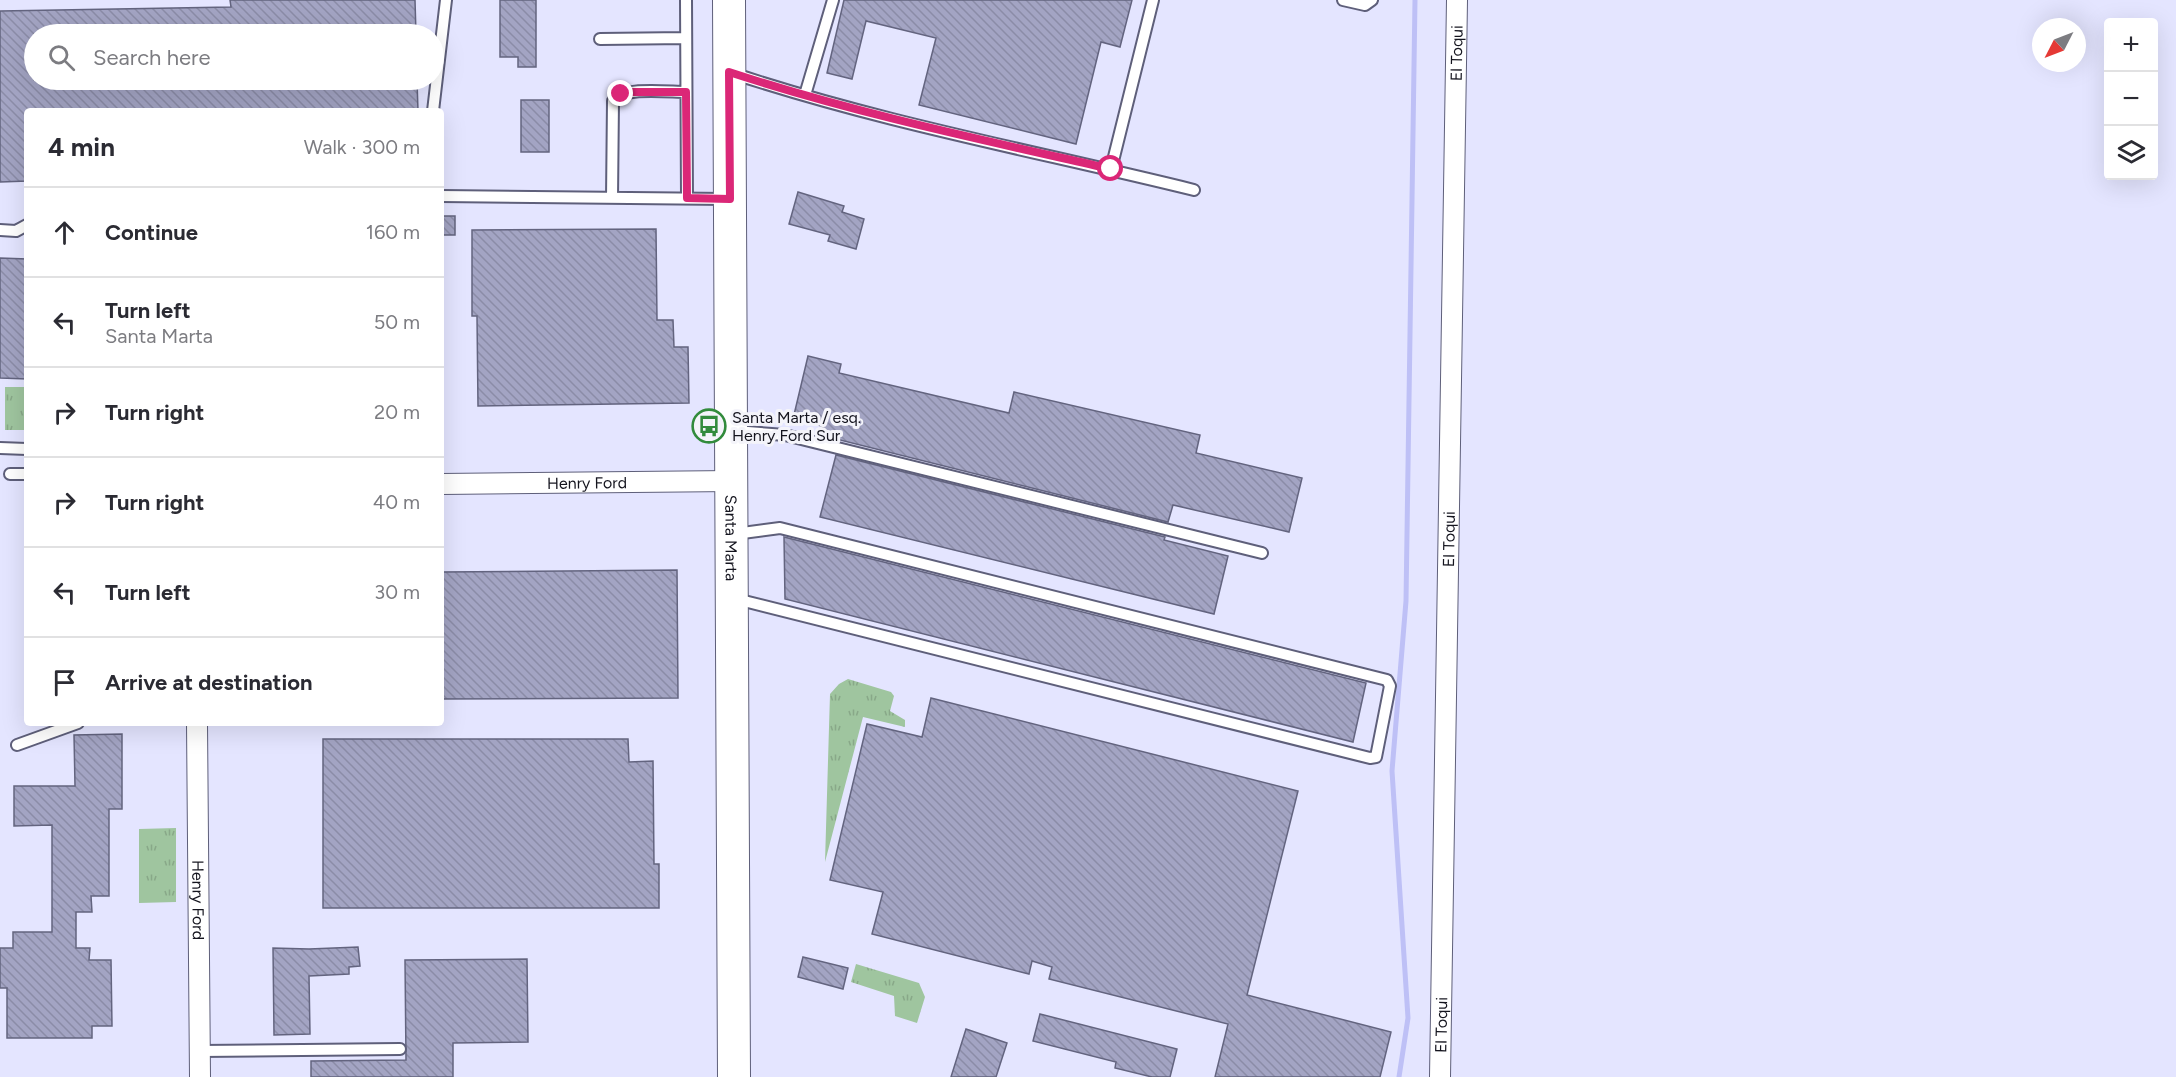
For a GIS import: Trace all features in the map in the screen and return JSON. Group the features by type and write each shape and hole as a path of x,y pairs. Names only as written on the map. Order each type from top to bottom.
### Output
{"main road":[{"name":"Santa Marta","path":"729,0 734,1077"}],"street":[{"name":"El Toqui","path":"1440,1077 1457,0"},
{"name":"Henry Ford","path":"444,484 732,482"},
{"name":"Henry Ford","path":"197,726 200,1077"}],"lane":[{"path":"443,24 446,0"},
{"path":"686,0 687,198"},
{"path":"805,95 833,0"},
{"path":"1111,169 1153,0"},
{"path":"1343,0 1365,5 1372,0"},
{"path":"600,39 686,38"},
{"path":"729,72 805,95 969,137 1194,190"},
{"path":"433,108 435,90"},
{"path":"612,198 612,105 616,96 627,92 686,92"},
{"path":"444,196 730,199"},
{"path":"0,230 16,231 24,227"},
{"path":"731,430 785,435 1262,553"},
{"path":"0,448 24,449"},
{"path":"10,474 24,474"},
{"path":"732,534 780,528 1387,680 1390,686 1376,756 1370,758 732,598"},
{"path":"17,745 70,726"},
{"path":"200,1051 400,1049"}],"green space":[{"path":"5,387 24,387 24,430 5,430"},
{"path":"848,679 891,692 894,696 890,711 905,720 905,727 863,717 825,862 830,694 839,684"},
{"path":"176,828 176,902 139,903 139,829"},
{"path":"856,964 919,983 925,997 917,1023 895,1016 894,996 851,982"}],"building":[{"path":"230,0 415,0 416,24 24,24 24,90 417,90 418,108 24,108 24,181 0,182 0,11 231,7"},
{"path":"500,0 536,0 536,67 518,67 518,57 500,57"},
{"path":"844,0 1132,0 1120,47 1101,42 1076,144 919,105 936,38 866,21 852,79 827,73"},
{"path":"521,100 549,100 549,152 521,152"},
{"path":"798,192 844,206 842,212 864,219 856,249 828,241 830,235 789,224"},
{"path":"444,216 455,216 455,235 444,235"},
{"path":"656,229 657,320 673,320 674,347 688,347 689,403 478,406 477,316 472,316 472,230"},
{"path":"0,258 24,259 24,379 0,378"},
{"path":"808,356 841,364 839,373 1009,413 1014,392 1200,435 1196,453 1302,478 1289,532 1173,505 1168,522 820,435 822,426 793,419"},
{"path":"836,455 1165,537 1164,540 1228,556 1214,614 820,517"},
{"path":"784,537 1366,683 1353,742 785,599"},
{"path":"677,570 678,698 444,699 444,572"},
{"path":"931,698 1298,791 1247,995 1391,1032 1380,1077 1215,1077 1228,1024 1049,979 1052,967 1032,961 1029,974 872,934 883,892 830,880 867,724 922,737"},
{"path":"122,734 122,809 109,809 109,896 91,896 92,912 76,912 76,948 90,948 89,960 111,960 112,1026 92,1026 92,1038 7,1038 7,988 0,988 0,948 13,948 13,932 52,932 52,825 14,826 14,786 75,786 74,735"},
{"path":"323,739 628,739 629,762 653,761 654,864 659,864 659,908 323,908"},
{"path":"358,947 360,966 349,967 349,974 309,976 310,1034 274,1035 273,948"},
{"path":"803,957 848,968 843,989 798,977"},
{"path":"527,959 528,1042 453,1043 453,1077 311,1077 311,1061 406,1060 405,960"},
{"path":"1040,1014 1177,1049 1170,1077 1152,1077 1115,1068 1116,1062 1033,1041"},
{"path":"966,1029 1007,1043 996,1077 951,1077"}],"waterway":[{"path":"1399,1077 1408,1018 1392,771 1406,601 1415,0"}],"place":[{"name":"Santa Marta / esq. Henry Ford Sur","path":"709,426"}],"route":[{"path":"621,94 627,92 686,92 687,198 730,199 729,72 778,88 969,137 1111,169"}]}
